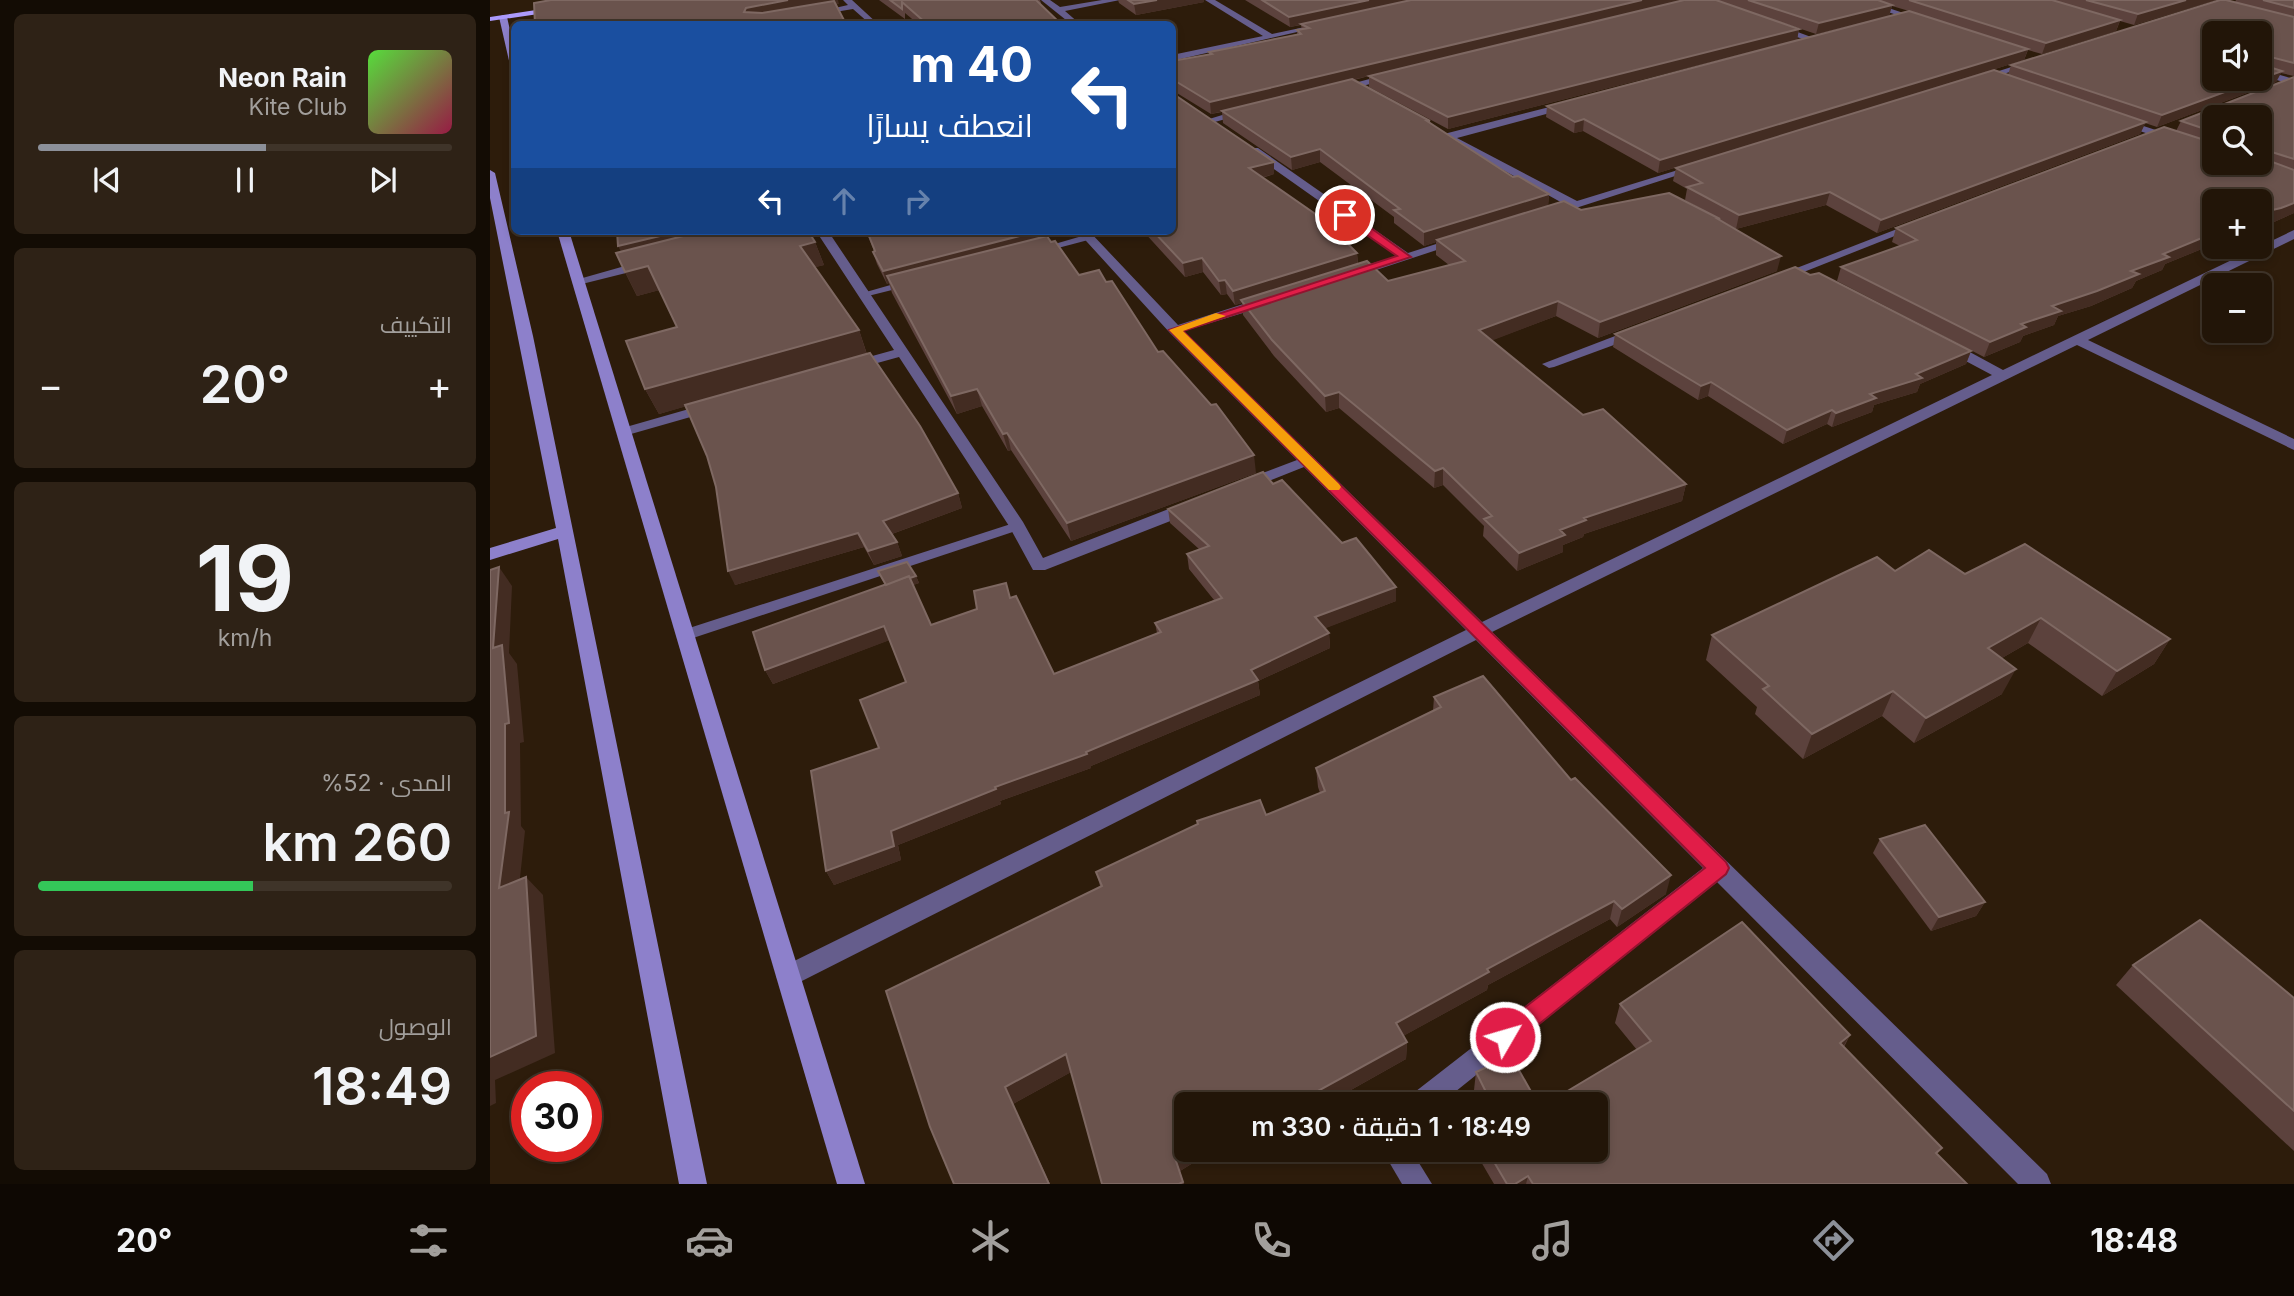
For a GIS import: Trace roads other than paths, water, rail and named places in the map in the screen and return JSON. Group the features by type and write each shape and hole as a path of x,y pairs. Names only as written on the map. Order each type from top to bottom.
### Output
{"main road":[{"path":"490,11 565,4"},
{"path":"490,19 565,4"}],"street":[{"path":"1045,0 1072,21"},
{"path":"1059,10 1116,0"},
{"path":"1209,0 1270,36"},
{"path":"1857,0 1932,24"},
{"path":"804,16 850,3 871,21"},
{"path":"1881,23 1908,16"},
{"path":"503,17 503,35 511,57"},
{"path":"1765,23 1815,40"},
{"path":"1176,57 1323,25"},
{"path":"1802,44 1829,37"},
{"path":"1964,84 2043,60 2031,56"},
{"path":"1327,92 1407,72"},
{"path":"1990,76 2003,80"},
{"path":"2272,76 2294,82"},
{"path":"2269,92 2294,82"},
{"path":"1353,85 1365,92"},
{"path":"1448,137 1579,102"},
{"path":"1211,120 1250,110"},
{"path":"1198,111 1222,127"},
{"path":"2106,116 2202,149"},
{"path":"2132,144 2183,125"},
{"path":"1436,130 1574,205"},
{"path":"1242,142 1406,257"},
{"path":"1536,217 1704,165"},
{"path":"490,173 564,531 692,1184"},
{"path":"1639,185 1663,197"},
{"path":"1764,283 1929,221"},
{"path":"788,976 1479,631 2294,234"},
{"path":"564,235 851,1184"},
{"path":"825,235 1017,526 1039,566 1205,501"},
{"path":"1087,235 1175,330 2038,1184"},
{"path":"1342,277 1471,237"},
{"path":"578,281 656,262"},
{"path":"1175,330 1278,298"},
{"path":"1549,365 1650,326"},
{"path":"1933,338 2004,376"},
{"path":"2078,340 2294,446"},
{"path":"836,371 902,352"},
{"path":"624,432 730,401"},
{"path":"1231,491 1307,461"},
{"path":"490,554 564,531"},
{"path":"1435,1092 1719,868"},
{"path":"1403,1162 1418,1184"}],"lane":[{"path":"1023,254 1083,235"},
{"path":"864,294 917,281"},
{"path":"685,635 1017,526"}]}
